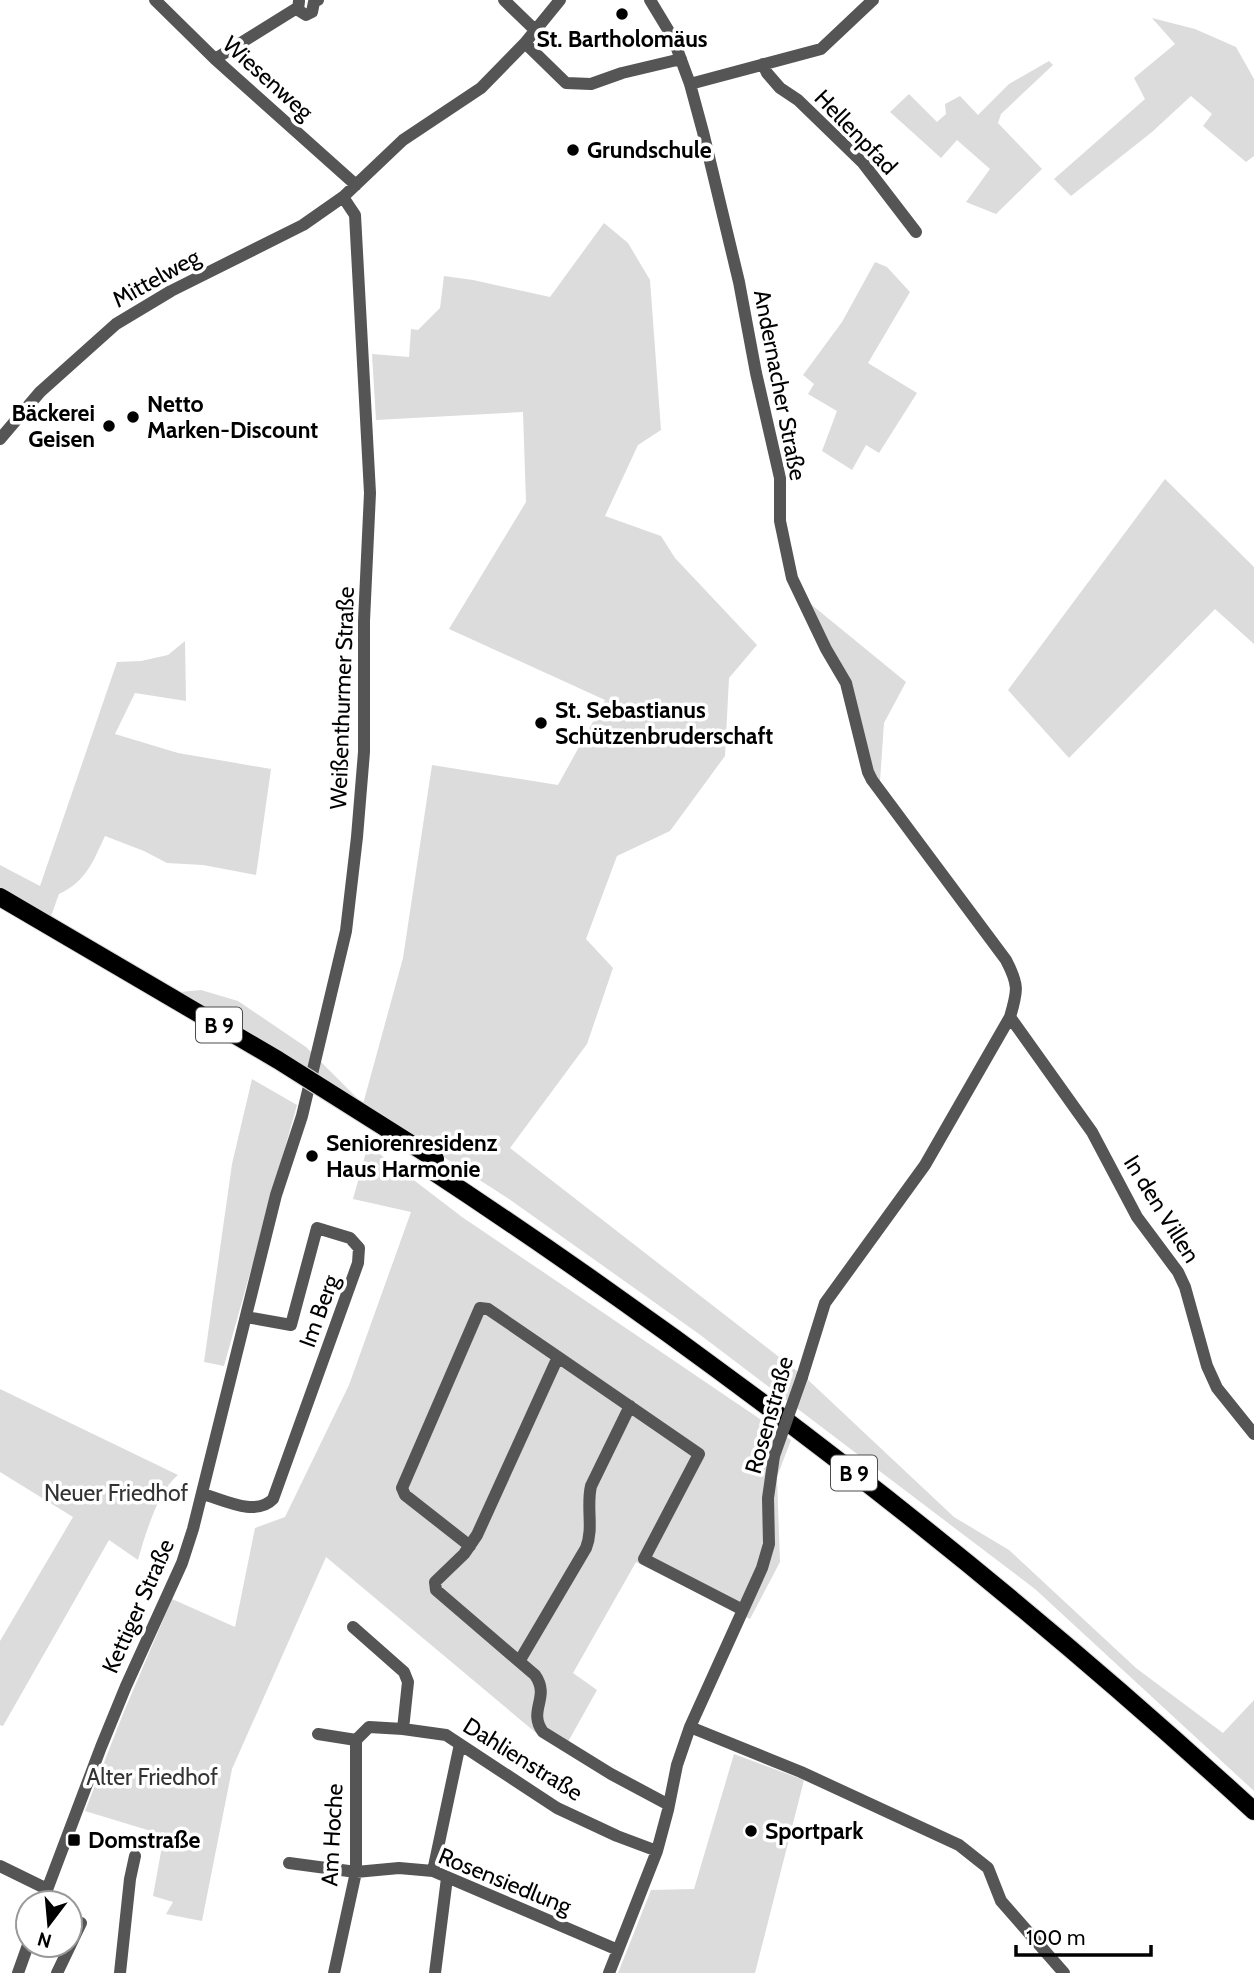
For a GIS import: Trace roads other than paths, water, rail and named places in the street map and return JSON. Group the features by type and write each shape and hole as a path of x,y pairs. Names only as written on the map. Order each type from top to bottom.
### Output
{"highway":[{"name":"B 9","path":"0,897 278,1060 659,1313 858,1461 1025,1595 1254,1794"},
{"name":"B 9","path":"0,910 432,1163 682,1343 852,1472 1018,1605 1254,1811"}],"street":[{"name":"Wiesenweg","path":"155,0 215,59 356,186"},
{"path":"504,0 535,30"},
{"path":"356,186 403,140 481,88 525,43 560,0"},
{"name":"Andernacher Straße","path":"650,0 673,38 690,84 739,282 780,478 780,521 792,578 826,649 846,683 872,780 1006,960 1017,981"},
{"path":"690,84 821,48 873,0"},
{"path":"215,59 298,4 302,14 309,14 314,9 315,1"},
{"path":"525,43 566,83 591,84 622,72 681,59"},
{"name":"Hellenpfad","path":"763,64 780,88 798,100 863,163 916,232"},
{"name":"Mittelweg","path":"0,439 40,392 116,324 171,291 303,225 356,186"},
{"name":"Weißenthurmer Straße","path":"276,1195 302,1116 346,931 358,837 370,493 355,215 343,197"},
{"name":"Rosenstraße","path":"609,1973 657,1851 677,1765 690,1727 762,1568 769,1544 768,1498 774,1456 825,1303 925,1165 1010,1017 1017,981"},
{"name":"In den Villen","path":"1010,1017 1092,1132 1137,1217 1178,1272 1185,1287 1207,1366 1217,1388 1254,1434"},
{"name":"Kettiger Straße","path":"47,1889 126,1685 182,1563 202,1494 276,1195"},
{"name":"Im Berg","path":"202,1494 257,1509 273,1499 358,1263 359,1248 350,1238 317,1228 291,1325 246,1317"},
{"path":"470,1546 405,1495 402,1488 481,1308 488,1309 699,1454 644,1559 743,1610"},
{"path":"558,1357 494,1500 470,1546 435,1582 436,1590 535,1675 542,1693 536,1716 538,1726 543,1732 611,1774 669,1805"},
{"path":"520,1661 586,1548 590,1538 588,1497 591,1486 630,1406"},
{"path":"318,1734 356,1740 369,1727 403,1729 408,1682 404,1672 353,1627"},
{"path":"690,1727 802,1772 960,1845 988,1868 1001,1901 1064,1973"},
{"name":"Dahlienstraße","path":"403,1729 446,1735 558,1808 617,1836 657,1851"},
{"name":"Am Hoche","path":"334,1973 356,1872 356,1740"},
{"path":"433,1871 460,1745"},
{"path":"120,1973 135,1856"},
{"name":"Rosensiedlung","path":"289,1863 356,1872 399,1868 433,1871 618,1950"},
{"path":"0,1866 47,1889"},
{"path":"435,1973 447,1878"}],"place":[{"name":"St. Bartholomäus","path":"622,14"},
{"name":"Grundschule","path":"573,150"},
{"name":"Netto Marken-Discount","path":"133,417"},
{"name":"Bäckerei Geisen","path":"109,426"},
{"name":"St. Sebastianus Schützenbruderschaft","path":"541,723"},
{"name":"Seniorenresidenz Haus Harmonie","path":"312,1156"},
{"name":"Sportpark","path":"751,1831"},
{"name":"Domstraße","path":"74,1840"}],"park label":[{"name":"Neuer Friedhof","path":"116,1493"},
{"name":"Alter Friedhof","path":"152,1777"}]}
